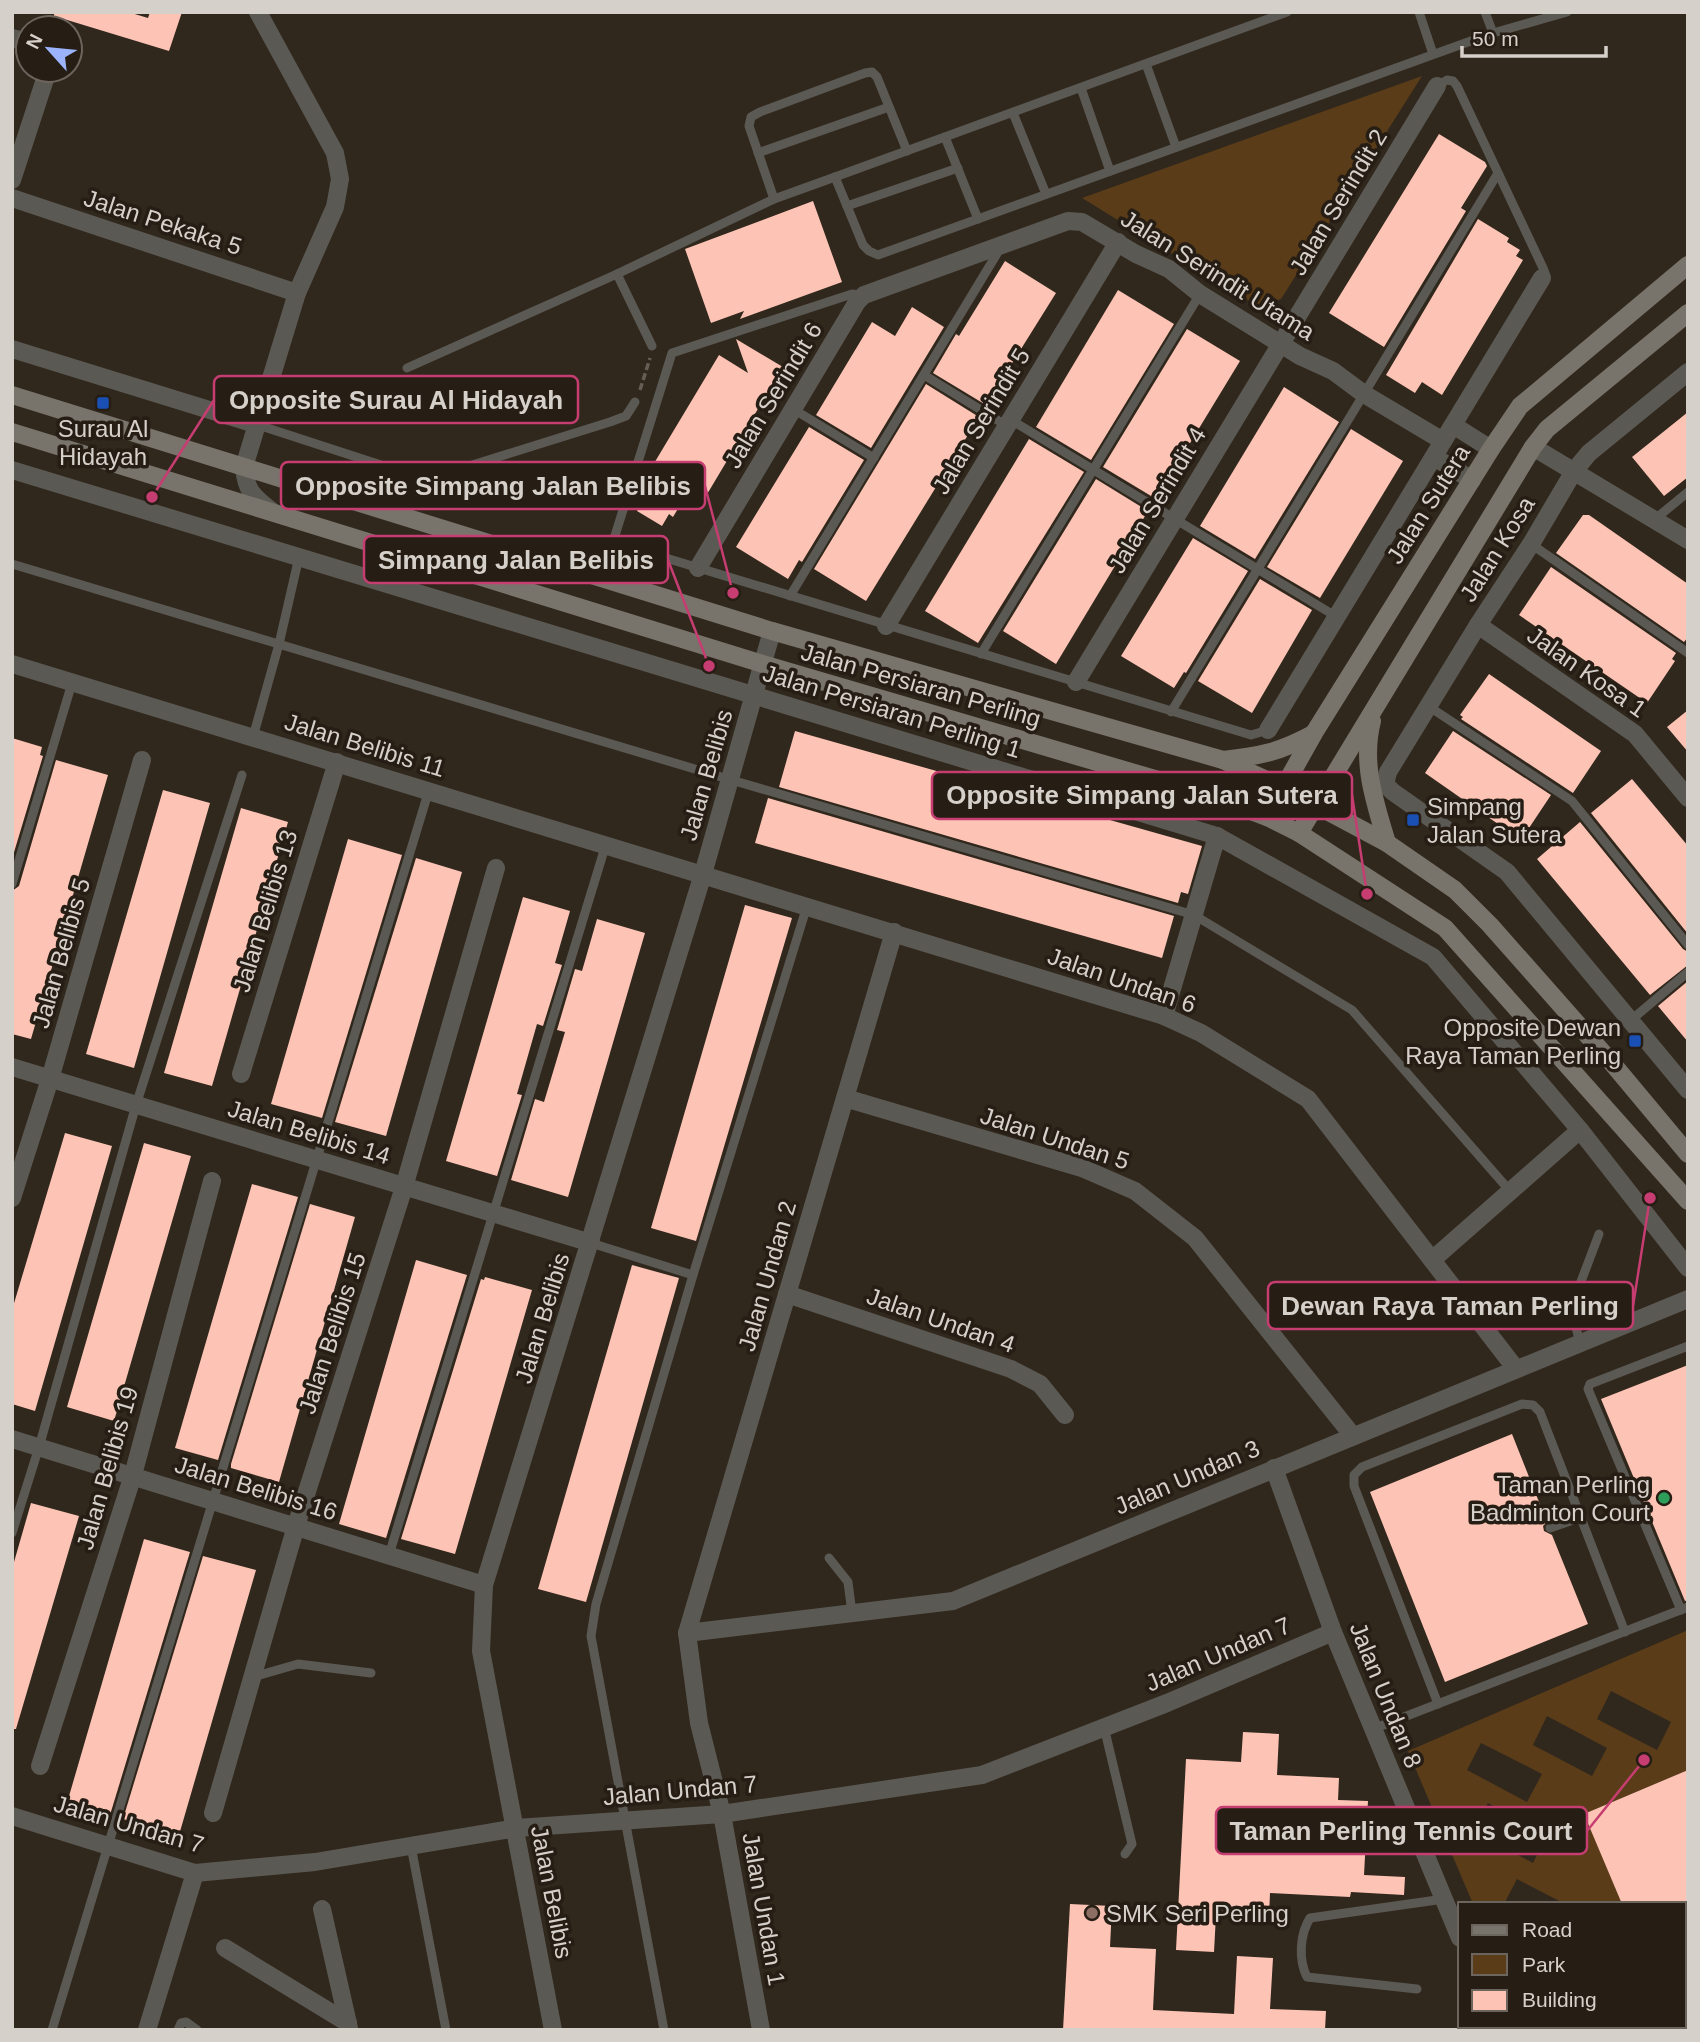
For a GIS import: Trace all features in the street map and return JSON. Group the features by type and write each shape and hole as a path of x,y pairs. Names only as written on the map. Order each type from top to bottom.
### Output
{"main road":[{"name":"Jalan Sutera","path":"1267,817 1314,733 1520,406 1688,265"},
{"path":"1298,833 1533,447 1547,429 1688,313"},
{"name":"Jalan Persiaran Perling","path":"12,395 772,631 1223,760 1284,788 1387,843 1455,890 1490,925 1612,1063 1688,1154"},
{"name":"Jalan Persiaran Perling","path":"12,432 762,664 1206,794 1267,817 1298,833 1445,928 1688,1200"},
{"path":"1376,707 1367,739 1367,773 1387,843"},
{"path":"1223,760 1262,756 1290,746 1314,733"}],"street":[{"path":"258,12 335,153 340,179 335,207 298,293 244,467 245,483 252,495 273,512"},
{"path":"12,180 43,84"},
{"name":"Jalan Serindit 2","path":"1281,344 1437,86"},
{"name":"Jalan Pekaka 5","path":"12,198 298,293"},
{"name":"Jalan Serindit Utama","path":"869,293 1068,221 1082,222 1136,254 1169,269 1200,293 1300,356 1333,371 1438,449 1472,480"},
{"name":"Jalan Serindit 5","path":"886,626 1118,242"},
{"path":"1268,730 1542,278"},
{"name":"Jalan Serindit 6","path":"698,568 857,302 869,293"},
{"name":"Jalan Serindit 4","path":"1076,682 1281,344"},
{"path":"12,349 258,425"},
{"name":"Jalan Kosa","path":"1630,1021 1507,872 1385,784 1388,772 1574,471 1589,453 1688,372"},
{"path":"1453,425 1491,449"},
{"path":"1533,447 1688,540"},
{"name":"Jalan Persiaran Perling 1","path":"12,470 1217,836 1433,957 1580,1130 1688,1268"},
{"name":"Jalan Kosa 1","path":"1478,625 1635,734 1688,799"},
{"name":"Jalan Belibis","path":"553,2030 481,1651 484,1585 703,874 772,631"},
{"name":"Jalan Belibis 11","path":"12,664 703,874"},
{"name":"Jalan Belibis 5","path":"12,1198 50,1079 142,760"},
{"name":"Jalan Belibis 13","path":"241,1074 337,762"},
{"path":"1164,1016 1217,836"},
{"name":"Jalan Belibis 15","path":"213,1813 296,1526 404,1187 496,868"},
{"name":"Jalan Undan 6","path":"703,874 1164,1016 1201,1033 1308,1099 1516,1369"},
{"name":"Jalan Undan 2","path":"687,1633 894,932"},
{"path":"1630,1021 1688,1090"},
{"name":"Jalan Belibis 14","path":"12,1068 591,1243"},
{"name":"Jalan Undan 5","path":"845,1098 1082,1168 1135,1191 1195,1238 1353,1436"},
{"path":"1432,1260 1580,1130"},
{"name":"Jalan Belibis 19","path":"40,1766 133,1475 212,1181"},
{"name":"Jalan Undan 4","path":"787,1294 1012,1369 1040,1384 1065,1415"},
{"name":"Jalan Undan 3","path":"687,1633 953,1601 1688,1298"},
{"name":"Jalan Belibis 16","path":"12,1439 484,1585"},
{"name":"Jalan Undan 8","path":"1274,1468 1333,1632 1458,1933"},
{"name":"Jalan Undan 7","path":"12,1816 195,1873 315,1862 516,1828 722,1814 982,1775 1333,1632"},
{"name":"Jalan Undan 1","path":"687,1633 699,1723 722,1814 761,2030"},
{"path":"147,2030 195,1873"},
{"path":"322,1909 349,2027"},
{"path":"225,1948 349,2027"}],"lane":[{"path":"407,368 617,274 774,199 1287,12"},
{"path":"1419,12 1433,54"},
{"path":"1485,12 1493,33"},
{"path":"835,177 863,245 878,255 1433,54 1567,12"},
{"path":"1146,64 1176,147"},
{"path":"774,199 749,126 751,117 760,111 865,73 872,72 877,77 907,151"},
{"path":"1437,86 1447,80 1453,81 1457,86 1543,268 1545,273 1542,278"},
{"path":"1081,88 1110,171"},
{"path":"758,153 889,107"},
{"path":"1013,113 1045,194"},
{"path":"945,137 978,219"},
{"path":"847,206 958,168"},
{"path":"1171,712 1498,173"},
{"path":"790,596 1002,247"},
{"path":"617,274 652,346"},
{"path":"869,293 852,294 672,353 613,542 1251,735 1268,730"},
{"path":"981,654 1200,293"},
{"path":"924,375 1093,469 1337,617"},
{"path":"258,425 421,478 434,477 610,422 626,416 635,402"},
{"path":"793,409 874,458"},
{"path":"1654,520 1688,492"},
{"path":"1531,544 1688,653"},
{"path":"253,737 279,644 299,557"},
{"path":"12,564 728,779 1194,915 1352,1010 1510,1191"},
{"path":"12,884 72,683"},
{"path":"1428,706 1572,801 1688,946"},
{"path":"12,1533 136,1105 242,775"},
{"path":"52,2030 429,790"},
{"path":"389,1555 606,844"},
{"path":"664,2030 592,1636 596,1604 693,1275 807,906"},
{"path":"1630,1021 1688,972"},
{"path":"1580,1343 1571,1308 1599,1234"},
{"path":"591,1243 693,1275"},
{"path":"1372,1730 1684,1609 1588,1389 1590,1384 1688,1346"},
{"path":"1438,1704 1353,1480 1357,1471 1528,1403 1540,1412 1625,1632"},
{"path":"1550,1528 1582,1517"},
{"path":"828,1558 848,1582 852,1613"},
{"path":"253,1677 298,1664 371,1673"},
{"path":"1104,1727 1132,1844 1125,1854"},
{"path":"411,1846 446,2030"},
{"path":"1417,1989 1307,1977 1301,1965 1304,1927 1310,1918 1444,1899"},
{"path":"178,2030 181,2023 186,2022 197,2030"}],"path":[{"path":"635,402 649,364 652,346"}],"green space":[{"path":"1422,76 1281,299 1259,307 1082,198"},
{"path":"1688,1630 1688,1770 1585,1814 1621,1902 1561,1902 1517,1879 1505,1902 1472,1902 1408,1751","holes":["1611,1691 1671,1722 1657,1750 1597,1719","1547,1716 1607,1748 1592,1776 1533,1745","1481,1743 1542,1774 1527,1802 1467,1770","1488,1803 1547,1835 1533,1863 1473,1831"]}],"building":[{"path":"128,12 148,18 150,12 182,12 169,51 84,25 84,14 54,14"},
{"path":"1439,134 1485,162 1487,166 1461,208 1466,211 1384,347 1329,313"},
{"path":"813,201 842,282 740,319 744,311 711,323 685,249"},
{"path":"1478,219 1509,238 1507,242 1520,250 1516,256 1523,260 1442,395 1422,382 1415,393 1386,375"},
{"path":"1005,261 1056,293 986,405 933,373"},
{"path":"1118,290 1174,324 1091,460 1036,427"},
{"path":"912,307 944,327 871,448 816,415 872,322 895,336"},
{"path":"1187,329 1240,361 1156,499 1103,467"},
{"path":"736,339 783,367 703,501 688,492 673,517 669,514 662,526 637,511 650,489 646,487 655,472 650,470 719,355 748,373"},
{"path":"926,384 979,417 866,601 814,569"},
{"path":"1284,387 1339,422 1255,559 1200,526"},
{"path":"1688,412 1688,477 1664,496 1632,457"},
{"path":"809,427 864,460 802,562 799,560 788,579 736,547"},
{"path":"1351,429 1403,461 1320,598 1267,567"},
{"path":"1029,439 1084,472 978,643 925,611"},
{"path":"1096,479 1148,511 1056,664 1003,631"},
{"path":"1583,515 1589,515 1688,584 1688,637 1684,642 1556,553"},
{"path":"1193,538 1248,571 1186,673 1184,672 1174,688 1121,656"},
{"path":"1551,567 1676,653 1672,659 1675,661 1647,703 1519,615"},
{"path":"1260,579 1312,610 1252,713 1198,681"},
{"path":"1489,674 1601,751 1573,793 1461,719 1463,717 1460,715"},
{"path":"1688,710 1688,752 1667,727"},
{"path":"795,731 1202,846 1188,894 1181,892 1178,903 779,787"},
{"path":"1453,731 1551,795 1521,840 1425,773"},
{"path":"12,738 42,747 40,755 43,756 12,859"},
{"path":"56,760 108,775 31,1039 12,1034 12,891 19,886"},
{"path":"1632,779 1688,846 1688,934 1591,813"},
{"path":"163,790 210,803 134,1068 86,1054"},
{"path":"768,798 1174,916 1162,958 755,843"},
{"path":"241,808 288,822 212,1086 164,1073"},
{"path":"1580,822 1688,952 1688,965 1650,995 1537,859"},
{"path":"348,839 402,855 322,1118 271,1104"},
{"path":"416,858 462,872 386,1136 335,1122"},
{"path":"523,897 570,911 555,963 562,965 543,1026 537,1024 517,1094 522,1095 497,1176 446,1161"},
{"path":"745,905 792,918 696,1241 651,1228"},
{"path":"597,919 645,933 568,1197 511,1180 535,1099 544,1102 565,1032 557,1030 575,969 582,971"},
{"path":"1688,981 1688,1042 1658,1006"},
{"path":"65,1133 112,1146 35,1411 12,1404 12,1310"},
{"path":"144,1143 191,1156 114,1421 67,1407"},
{"path":"252,1184 298,1197 218,1460 175,1448"},
{"path":"310,1204 355,1217 279,1482 231,1468 231,1464"},
{"path":"416,1260 467,1275 386,1538 339,1524"},
{"path":"632,1265 679,1278 586,1602 538,1589"},
{"path":"485,1277 532,1290 455,1554 401,1539 481,1279 484,1280"},
{"name":"Taman Perling Badminton Court","path":"1688,1365 1688,1600 1685,1601 1601,1399"},
{"path":"1512,1434 1547,1522 1543,1526 1544,1531 1552,1535 1588,1624 1445,1682 1370,1492"},
{"path":"31,1503 79,1516 16,1729 12,1729 12,1569"},
{"path":"144,1539 190,1552 110,1815 67,1803"},
{"path":"203,1556 256,1570 179,1835 123,1819"},
{"path":"1243,1732 1279,1734 1277,1775 1339,1778 1338,1800 1368,1801 1364,1875 1405,1877 1404,1895 1351,1892 1350,1897 1270,1893 1269,1918 1216,1915 1214,1952 1176,1950 1186,1759 1241,1762"},
{"path":"1688,1770 1688,1904 1621,1902 1584,1814"},
{"path":"1070,1904 1112,1906 1110,1947 1156,1949 1153,2010 1234,2014 1237,1956 1273,1958 1270,2009 1326,2011 1325,2030 1063,2030"}],"place":[{"name":"Surau Al Hidayah","path":"103,403"},
{"name":"Opposite Surau Al Hidayah","path":"152,497"},
{"name":"Opposite Simpang Jalan Belibis","path":"733,593"},
{"name":"Simpang Jalan Belibis","path":"709,666"},
{"name":"Simpang Jalan Sutera","path":"1413,820"},
{"name":"Opposite Simpang Jalan Sutera","path":"1367,894"},
{"name":"Opposite Dewan Raya Taman Perling","path":"1635,1041"},
{"name":"Dewan Raya Taman Perling","path":"1650,1198"},
{"name":"Taman Perling Badminton Court","path":"1664,1498"},
{"name":"Taman Perling Tennis Court","path":"1644,1760"},
{"name":"SMK Seri Perling","path":"1092,1913"}]}
